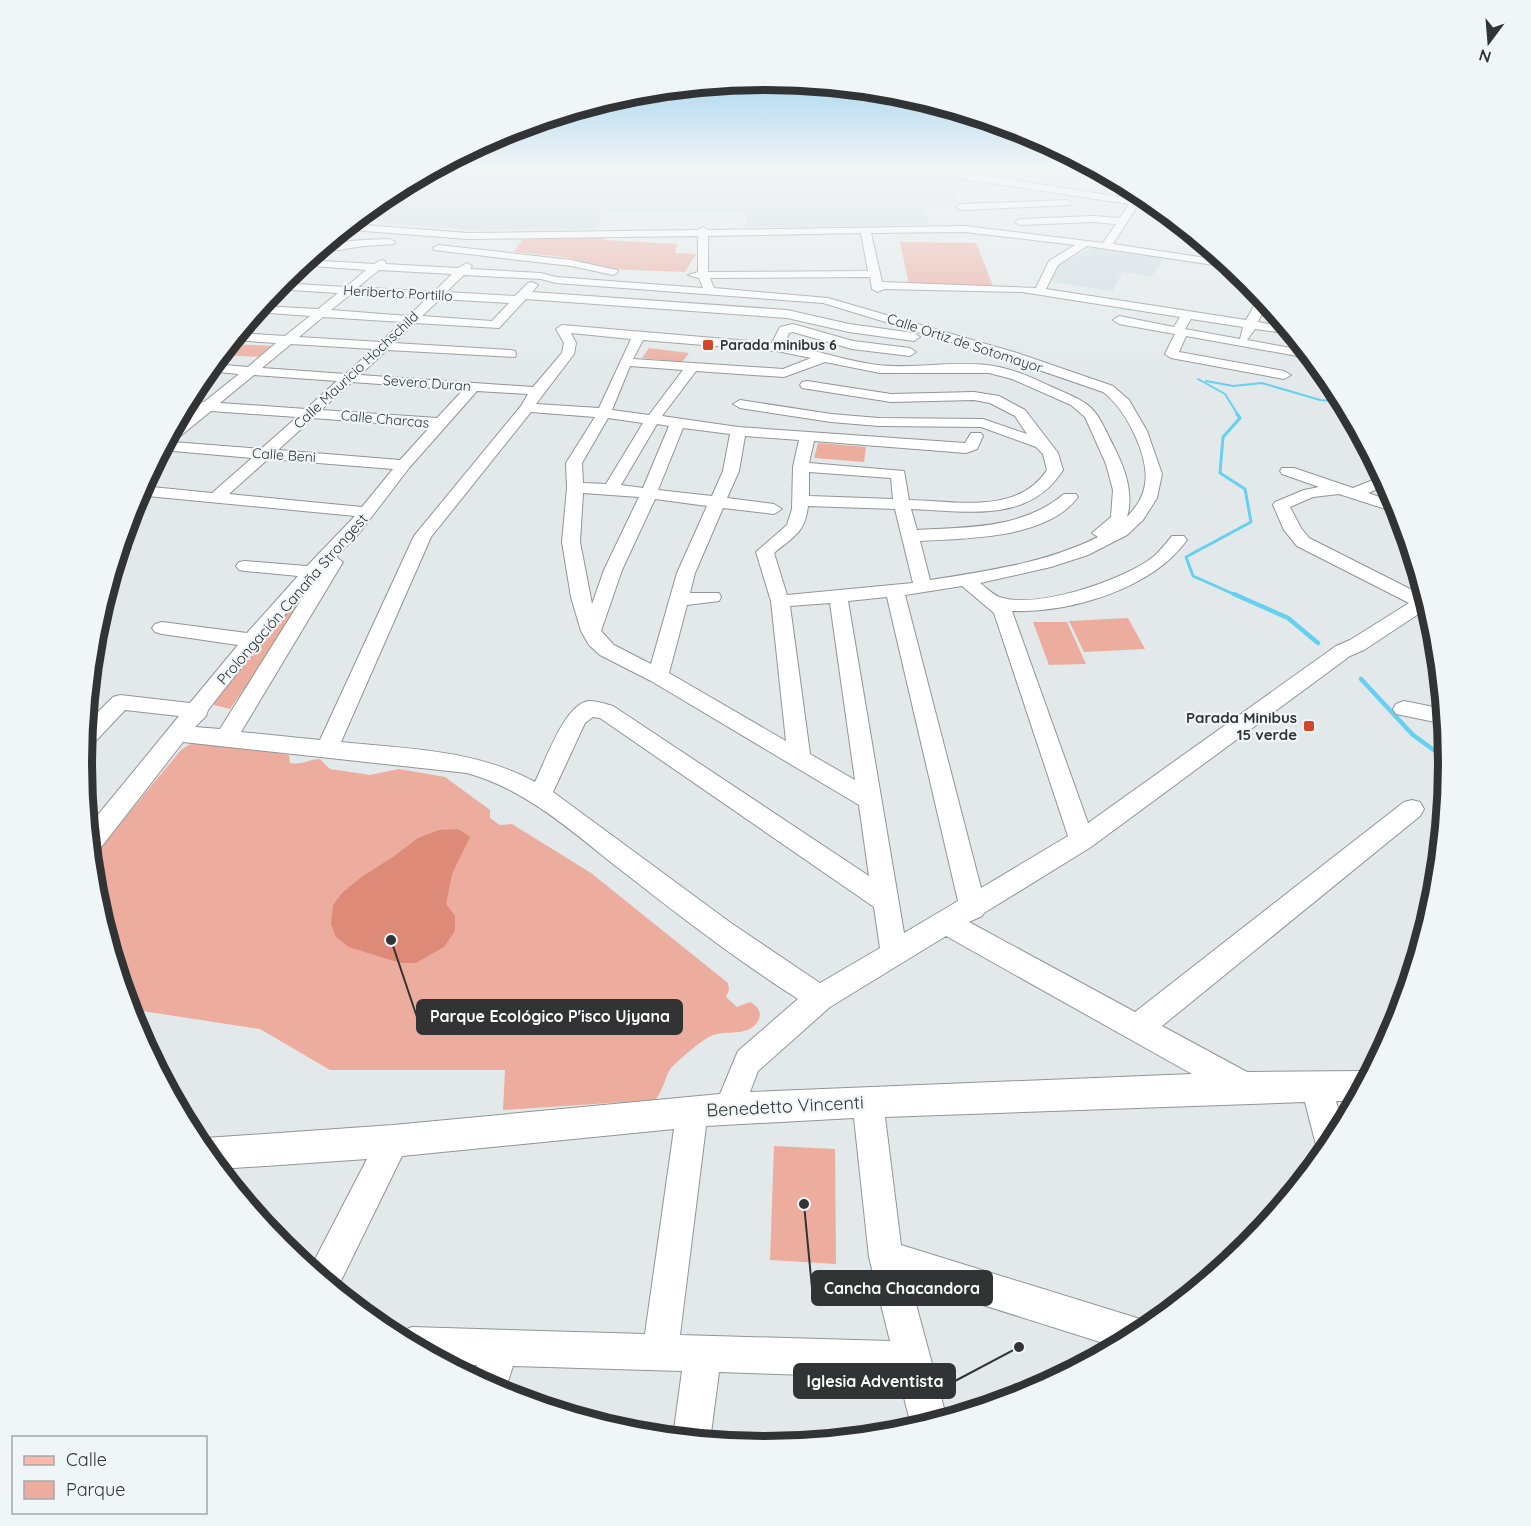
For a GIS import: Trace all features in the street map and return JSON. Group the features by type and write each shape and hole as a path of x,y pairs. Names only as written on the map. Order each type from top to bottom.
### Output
{"street":[{"path":"339,243 363,239"},
{"path":"182,427 411,239"},
{"name":"Calle Mauricio Hochschild","path":"216,498 383,347 462,271 488,239"},
{"path":"697,307 710,290 703,276 703,239"},
{"path":"850,308 869,306 882,299 874,280 867,239"},
{"path":"1063,239 1214,262"},
{"path":"1107,245 1110,239"},
{"path":"1041,289 1057,259 1087,242"},
{"path":"332,249 363,243 402,245"},
{"path":"430,247 552,261 624,273"},
{"path":"1181,256 1199,253 1207,255"},
{"path":"269,310 495,325 552,261"},
{"name":"Calle Ortiz de Sotomayor","path":"316,263 541,276 556,280 710,290 887,314 1107,389 1116,394 1130,412 1154,469 1154,482 1149,499 1133,522 1097,545 1060,559 966,581 896,592 780,601"},
{"path":"680,275 874,280 1041,289 1252,320 1278,327"},
{"path":"717,276 834,286"},
{"name":"Heriberto Portillo","path":"290,287 520,297 798,315 849,327 967,343"},
{"path":"1242,343 1259,306"},
{"path":"1189,311 1171,354 1284,375"},
{"path":"1108,318 1299,354"},
{"path":"1252,320 1272,320"},
{"path":"777,347 784,330 793,328 852,345 910,352"},
{"path":"329,743 423,537 527,408 537,390 561,364 571,348 568,336 562,329 777,347 862,367 904,370 953,367 1003,372 1027,380 1087,408 1120,483 1120,514 1115,523 1100,534 1071,547 1060,559"},
{"path":"639,336 603,413 574,463 575,488 570,542 580,597 591,631 596,640 607,650 658,676 868,799"},
{"path":"868,439 894,393 915,337"},
{"path":"245,338 510,354"},
{"path":"625,362 783,373 824,358"},
{"path":"611,489 652,420 692,367"},
{"name":"Severo Duran","path":"221,369 537,390"},
{"path":"828,377 894,393 980,381 1018,386"},
{"path":"800,501 989,507 1013,504 1041,489 1055,470 1050,453 1020,413 994,399 807,385"},
{"name":"Prolongación Canaña Strongest","path":"97,835 252,640 320,573 404,465 474,386"},
{"path":"740,404 831,418 879,422 983,423 1041,444"},
{"name":"Calle Charcas","path":"195,406 440,423"},
{"path":"527,408 603,413 738,431 966,447 972,446 976,436"},
{"path":"591,631 609,580 639,517 678,423"},
{"path":"658,676 686,573 731,471 738,431"},
{"path":"799,758 780,601 765,552 790,533 796,523 800,501 801,467 808,435"},
{"name":"Calle Beni","path":"172,447 404,465"},
{"path":"801,467 898,474 902,505 923,588"},
{"path":"1288,471 1387,505"},
{"path":"1377,482 1347,491 1310,493 1281,505 1293,530 1303,542 1419,600"},
{"path":"575,488 611,489 774,509"},
{"path":"150,492 367,512"},
{"path":"910,536 1019,525 1049,513 1070,497"},
{"path":"997,604 1017,607 1034,606 1112,586 1141,573 1161,560 1178,540"},
{"path":"229,733 320,573 245,566"},
{"path":"966,581 997,604 1003,612 1082,840"},
{"path":"896,592 973,908"},
{"path":"679,600 712,597"},
{"path":"838,597 894,954"},
{"path":"731,1108 738,1081 748,1061 820,998 973,908 1082,840 1343,651 1421,609"},
{"path":"162,628 252,640"},
{"path":"94,729 120,702 229,733 329,743 467,764 486,768 543,788 764,964 820,998"},
{"path":"543,788 577,718 589,709 605,711 884,900"},
{"path":"1404,709 1437,716"},
{"path":"1138,1027 1412,809"},
{"path":"946,922 1245,1087"},
{"name":"Benedetto Vincenti","path":"218,1153 393,1141 731,1108 1245,1087 1355,1086"},
{"path":"1317,1088 1328,1131"},
{"path":"868,1102 886,1257 927,1416"},
{"path":"660,1353 692,1112"},
{"path":"327,1273 393,1141"},
{"path":"886,1257 1124,1332"},
{"path":"428,1346 912,1360"},
{"path":"492,1378 500,1348"},
{"path":"693,1432 703,1354"}],"shaded area":[{"path":"1092,248 1164,258 1151,277 1122,272 1113,291 1051,282 1059,264"},
{"path":"458,829 470,837 452,874 446,904 455,916 455,931 444,947 416,963 400,963 349,947 336,937 331,924 333,905 343,892 418,838 439,830"}],"green space":[{"path":"522,239 605,239 677,244 675,253 696,254 685,272 608,269 564,257 514,252"},
{"path":"900,242 976,243 993,286 909,285"},
{"path":"239,344 276,346 263,357 230,355"},
{"path":"649,348 689,353 682,362 642,358"},
{"path":"818,443 866,447 864,462 814,458"},
{"path":"313,582 317,583 230,709 210,704"},
{"path":"1128,618 1145,649 1084,652 1069,621"},
{"path":"1033,622 1067,622 1086,664 1049,665"},
{"path":"204,741 289,755 290,763 320,759 330,769 370,775 399,769 445,777 490,810 490,818 500,825 512,824 591,873 728,983 729,990 726,997 737,1007 750,1002 755,1005 760,1012 758,1021 749,1030 717,1034 695,1047 669,1071 662,1090 655,1100 503,1110 505,1070 330,1070 260,1029 140,1011 115,937 98,851 180,751 188,745"},
{"path":"774,1146 835,1149 836,1264 770,1260"}],"waterway":[{"path":"1198,379 1225,394 1238,415"},
{"path":"1206,381 1233,386 1262,383 1320,400 1332,401"},
{"path":"1237,414 1240,418 1223,437 1220,473 1245,489 1251,522 1186,557 1193,576 1238,596"},
{"path":"1234,594 1288,618 1318,643"},
{"path":"1361,679 1413,735 1438,753"}],"place":[{"name":"Parada minibus 6","path":"708,345"},
{"name":"Parada Minibus 15 verde","path":"1309,726"},
{"name":"Parque Ecológico P'isco Ujyana","path":"391,940"},
{"name":"Cancha Chacandora","path":"804,1204"},
{"name":"Iglesia Adventista","path":"1019,1347"}]}
